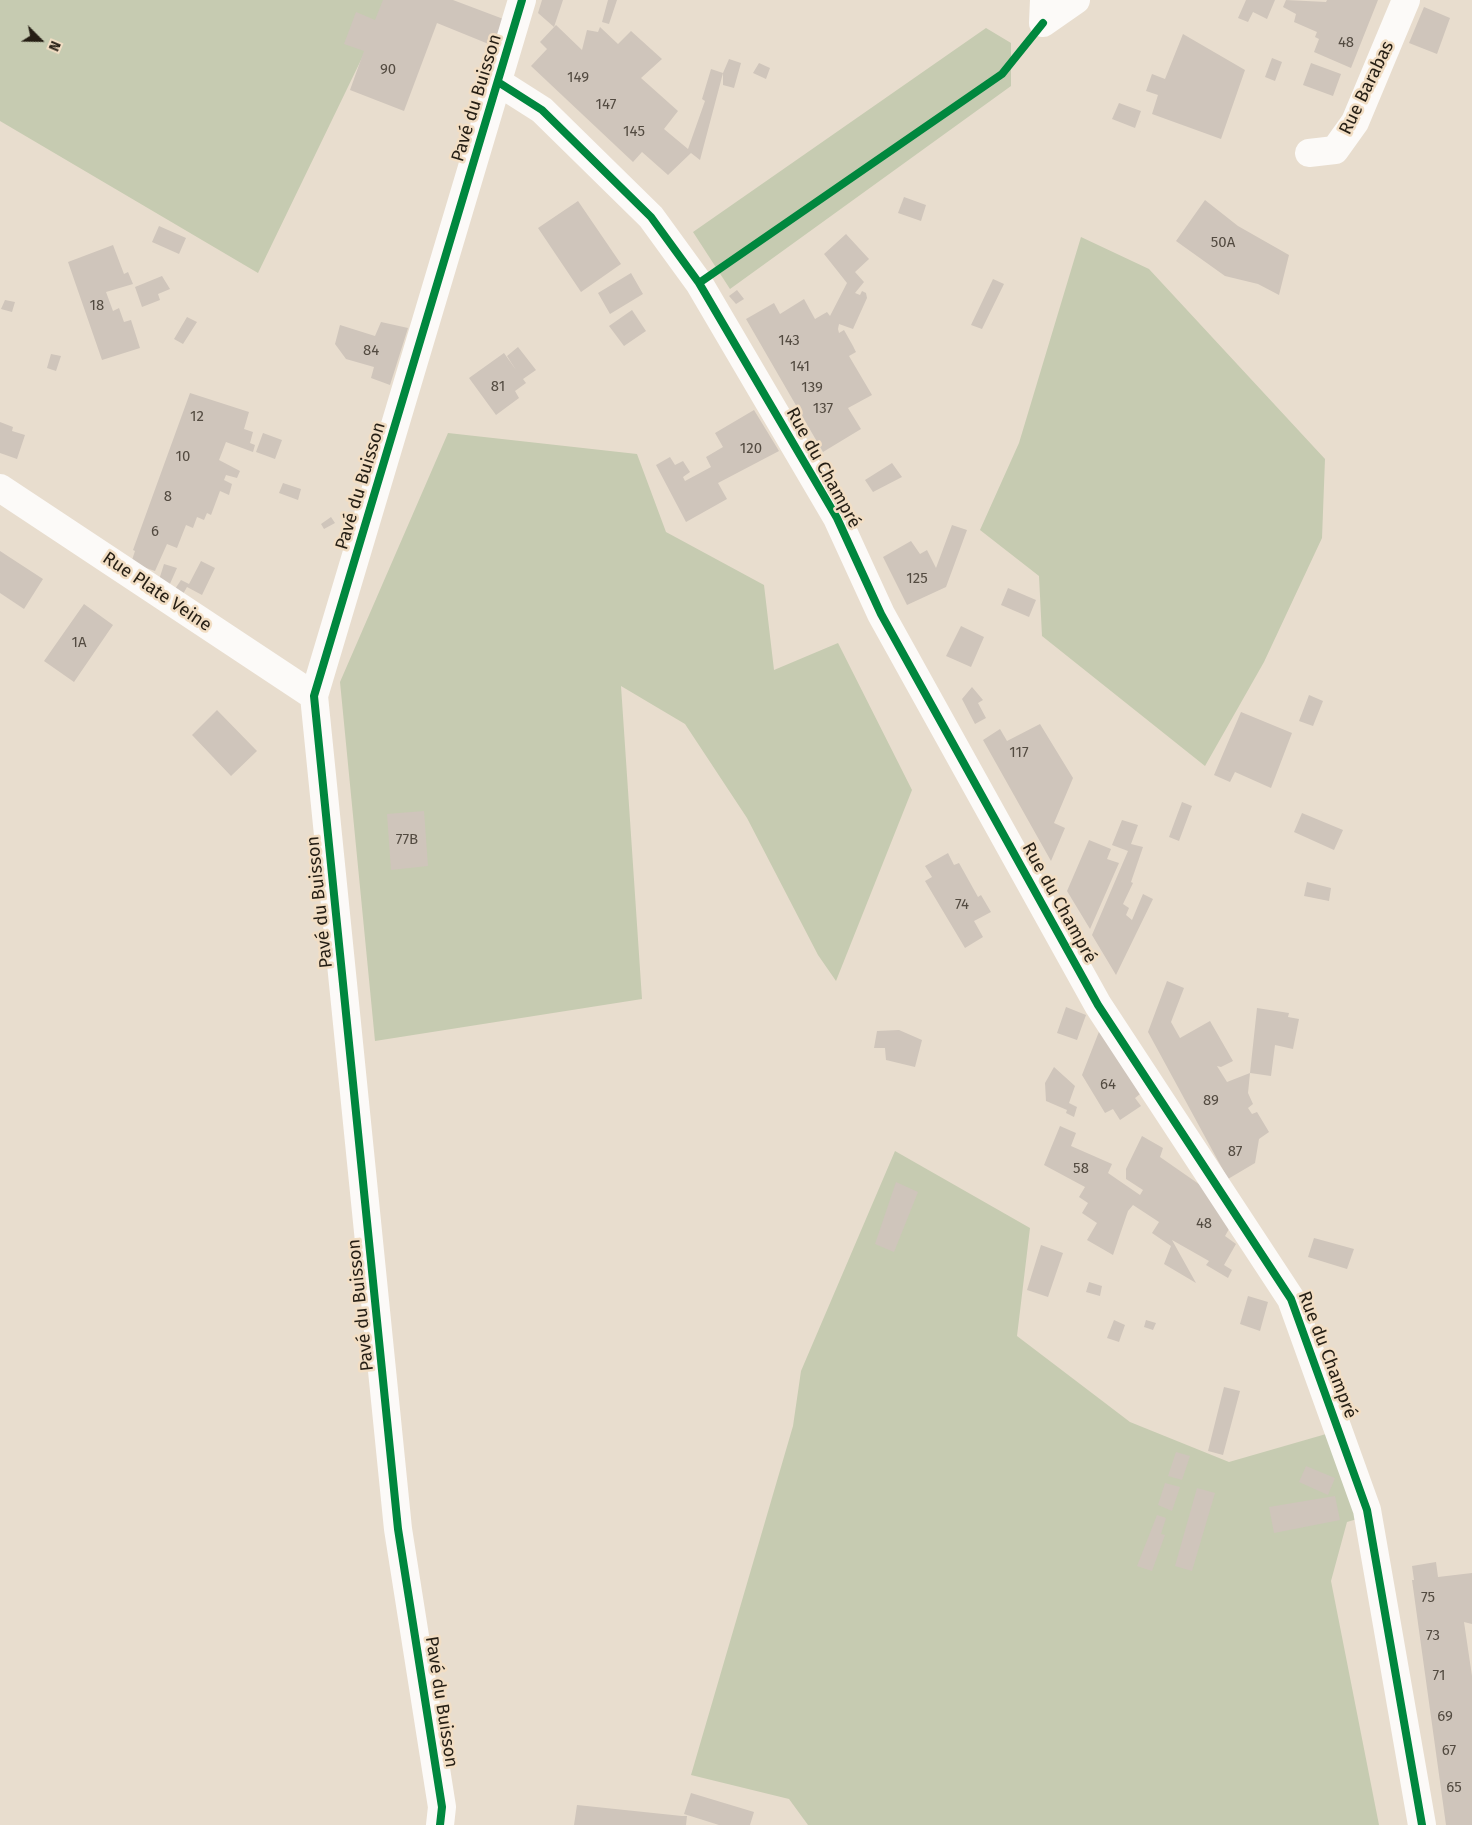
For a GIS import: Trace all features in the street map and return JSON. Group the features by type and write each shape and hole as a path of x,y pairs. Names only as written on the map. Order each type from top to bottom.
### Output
{"street":[{"name":"Pavé du Buisson","path":"440,1825 442,1807 398,1529 314,696 522,0"},
{"path":"1044,12 1076,0"},
{"name":"Rue Barabas","path":"1309,153 1335,150 1355,122 1406,0"},
{"name":"Rue du Champré","path":"498,82 542,110 650,217 699,283 837,518 881,614 1098,1004 1292,1300 1367,1510 1422,1825"},
{"name":"Rue Plate Veine","path":"0,488 314,696"}],"path":[{"path":"699,283 1002,74 1044,12"}],"green space":[{"path":"0,0 390,0 258,273 0,121"},
{"path":"986,28 1011,43 1011,86 730,289 693,232"},
{"path":"1081,237 1149,269 1325,459 1322,538 1264,662 1205,766 1042,636 1039,576 980,530 1019,443"},
{"path":"448,433 637,454 666,532 764,585 774,670 838,643 912,790 836,981 818,955 747,818 685,724 621,686 642,999 375,1041 340,682"},
{"path":"895,1151 1030,1228 1017,1336 1130,1422 1229,1462 1340,1430 1374,1514 1347,1522 1331,1581 1379,1825 808,1825 789,1799 691,1775 793,1426 801,1371"}],"building":[{"path":"383,0 453,0 506,20 496,47 437,23 404,111 350,90 364,51 344,44 356,12 375,20"},
{"path":"542,0 563,0 554,27 538,13"},
{"path":"608,0 617,0 609,24 602,22"},
{"path":"1246,0 1275,0 1267,19 1253,12 1248,22 1238,18"},
{"path":"1286,0 1326,2 1327,0 1378,0 1351,68 1314,52 1319,39 1315,37 1317,32 1294,22 1296,14 1283,7"},
{"path":"1424,7 1450,18 1437,54 1409,43"},
{"path":"556,25 582,50 587,30 598,32 600,27 618,44 631,31 662,59 641,78 678,111 664,129 688,149 705,101 702,99 711,69 723,73 700,160 691,153 668,175 642,152 633,162 531,66 547,49 540,42"},
{"path":"1183,34 1245,70 1221,139 1152,114 1158,95 1146,91 1152,74 1165,79"},
{"path":"1272,58 1282,62 1275,81 1265,77"},
{"path":"729,59 741,63 734,88 723,85 723,73"},
{"path":"759,63 770,68 766,79 753,73"},
{"path":"1311,63 1341,74 1333,96 1303,85"},
{"path":"1119,103 1141,111 1135,128 1112,119"},
{"path":"904,197 926,205 921,221 898,213"},
{"path":"1205,200 1238,226 1289,255 1279,295 1258,284 1225,276 1176,241"},
{"path":"578,201 621,264 581,292 538,228"},
{"path":"159,226 186,238 179,254 152,242"},
{"path":"846,234 869,259 855,272 864,282 855,293 860,295 862,291 866,293 867,298 853,329 839,324 838,329 839,333 844,330 853,346 856,352 849,356 872,395 848,408 861,429 823,452 746,319 774,303 780,314 804,299 815,319 827,312 830,316 847,283 824,254"},
{"path":"113,245 124,274 128,272 133,284 106,292 113,311 119,308 124,322 131,320 140,348 102,360 68,262"},
{"path":"631,273 643,294 610,314 598,293"},
{"path":"162,276 170,289 158,294 160,300 142,307 135,287"},
{"path":"993,279 1004,284 982,329 971,325"},
{"path":"737,290 744,299 736,304 729,296"},
{"path":"5,300 15,302 12,312 1,309"},
{"path":"632,310 646,331 624,346 609,326"},
{"path":"187,317 197,322 183,344 174,339"},
{"path":"381,322 408,328 390,385 371,378 374,367 346,359 335,344 340,325 375,336"},
{"path":"518,347 536,370 523,379 526,383 515,391 519,398 496,415 469,378 504,353 516,370 507,356"},
{"path":"51,354 61,356 56,371 47,368"},
{"path":"190,393 249,412 244,429 253,432 250,443 255,445 253,452 226,442 219,460 240,471 237,478 226,475 224,480 232,484 229,495 220,491 211,515 207,513 204,520 197,517 193,528 186,525 177,548 167,544 155,571 131,563 135,551 133,550"},
{"path":"754,410 779,451 718,483 727,499 686,522 656,465 670,457 675,465 683,461 690,472 683,477 685,481 711,467 706,457 723,447 715,433"},
{"path":"0,422 13,427 12,431 25,435 17,459 0,453"},
{"path":"263,433 282,440 275,459 256,452"},
{"path":"892,463 902,477 873,492 865,480"},
{"path":"283,483 301,489 298,500 279,493"},
{"path":"331,517 335,523 324,529 321,524"},
{"path":"952,525 967,530 946,587 907,605 883,557 911,541 920,554 927,550 936,568"},
{"path":"0,551 43,579 24,609 0,593"},
{"path":"201,561 215,568 202,595 187,587 183,594 175,589 181,580 189,584"},
{"path":"164,564 177,568 169,586 159,580"},
{"path":"1008,588 1036,600 1029,617 1001,605"},
{"path":"84,604 113,625 74,682 44,661"},
{"path":"961,626 984,637 971,667 946,656"},
{"path":"972,687 983,700 978,703 986,718 975,724 962,699"},
{"path":"1309,695 1323,701 1313,726 1299,721"},
{"path":"217,710 257,751 231,776 192,735"},
{"path":"1241,712 1292,733 1271,788 1235,772 1230,782 1214,775"},
{"path":"1040,724 1073,778 1054,823 1065,828 1051,861 983,740 1000,729 1007,741"},
{"path":"1182,802 1192,806 1179,841 1169,837"},
{"path":"424,811 428,866 391,870 387,814"},
{"path":"1302,813 1343,830 1334,850 1294,832"},
{"path":"1122,820 1138,825 1131,844 1143,847 1131,882 1133,883 1123,904 1129,908 1126,915 1132,920 1143,894 1153,899 1116,975 1092,935 1128,851 1112,845"},
{"path":"1089,840 1111,849 1107,859 1119,863 1090,929 1067,891"},
{"path":"948,853 954,865 959,863 978,897 981,895 991,912 974,921 983,937 965,948 925,881 932,877 925,866"},
{"path":"1307,882 1331,888 1329,901 1304,896"},
{"path":"1167,981 1184,988 1171,1022 1180,1038 1210,1021 1233,1061 1221,1067 1217,1066 1227,1082 1250,1073 1248,1093 1253,1104 1248,1108 1252,1114 1257,1112 1269,1132 1259,1139 1255,1163 1228,1179 1148,1032"},
{"path":"1066,1007 1086,1015 1077,1040 1057,1033"},
{"path":"1257,1008 1289,1013 1288,1017 1299,1019 1293,1049 1275,1045 1271,1076 1250,1073"},
{"path":"1102,1024 1144,1091 1135,1098 1141,1106 1120,1120 1113,1109 1105,1113 1082,1075"},
{"path":"899,1030 922,1040 915,1067 886,1060 885,1048 874,1048 877,1031"},
{"path":"1054,1067 1075,1086 1069,1103 1077,1107 1074,1117 1066,1113 1067,1110 1046,1101 1045,1083"},
{"path":"1060,1126 1076,1133 1071,1146 1112,1164 1108,1173 1140,1195 1143,1190 1126,1179 1126,1169 1142,1136 1163,1148 1160,1157 1206,1189 1229,1229 1225,1236 1236,1244 1224,1265 1232,1270 1228,1278 1206,1265 1209,1261 1172,1240 1196,1283 1164,1264 1171,1246 1152,1233 1159,1222 1133,1205 1128,1211 1113,1255 1087,1240 1097,1223 1082,1213 1088,1203 1079,1197 1085,1187 1044,1165"},
{"path":"896,1182 918,1192 894,1252 875,1244"},
{"path":"1314,1238 1354,1249 1347,1269 1308,1257"},
{"path":"1041,1245 1063,1253 1048,1297 1027,1290"},
{"path":"1089,1282 1102,1286 1100,1296 1086,1292"},
{"path":"1248,1296 1268,1302 1260,1331 1240,1324"},
{"path":"1114,1320 1125,1325 1119,1342 1107,1338"},
{"path":"1146,1320 1156,1323 1153,1330 1144,1327"},
{"path":"1224,1387 1240,1391 1223,1455 1208,1451"},
{"path":"1176,1452 1190,1456 1182,1480 1168,1476"},
{"path":"1306,1466 1335,1478 1328,1495 1299,1482"},
{"path":"1165,1483 1180,1487 1172,1511 1158,1505"},
{"path":"1197,1488 1215,1493 1192,1571 1175,1566"},
{"path":"1335,1496 1340,1520 1274,1533 1269,1507"},
{"path":"1157,1515 1166,1518 1161,1534 1165,1535 1152,1571 1137,1566"},
{"path":"1436,1562 1438,1577 1472,1573 1472,1624 1464,1622 1472,1676 1472,1825 1446,1825 1412,1580 1414,1580 1412,1566"},
{"path":"691,1793 754,1812 750,1825 719,1825 684,1814"},
{"path":"577,1805 687,1816 686,1825 574,1825"}],"cycle path":[{"path":"440,1825 442,1807 398,1529 314,696 522,0"},
{"path":"699,283 1002,74 1043,23"},
{"path":"498,82 542,110 651,217 699,283 837,518 881,614 1098,1005 1291,1299 1367,1510 1422,1825"}]}
